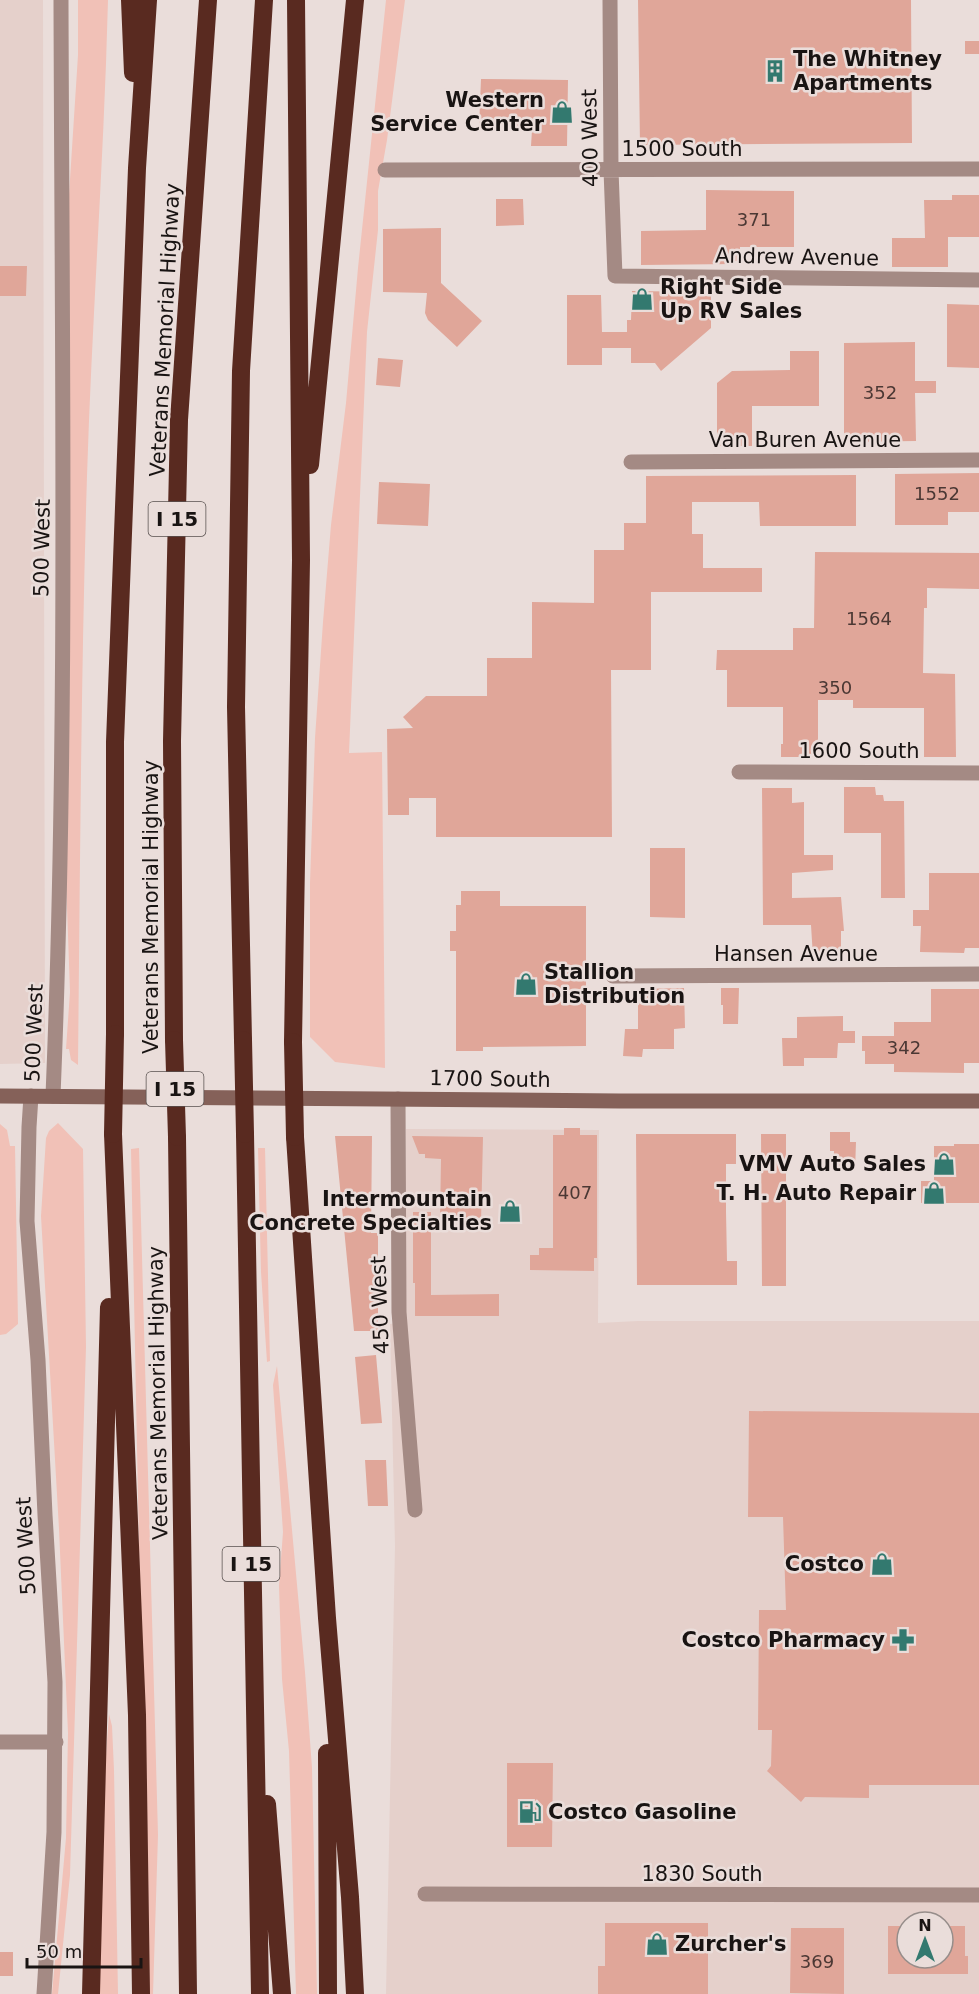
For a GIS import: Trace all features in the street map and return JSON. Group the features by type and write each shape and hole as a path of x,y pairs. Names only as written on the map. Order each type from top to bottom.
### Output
{"highway":[{"path":"130,0 137,168"},
{"path":"91,1994 115,1034 115,742 137,168 148,0"},
{"name":"Veterans Memorial Highway","path":"189,1994 174,1040 172,741 179,420 208,0"},
{"name":"I 15","path":"260,1994 236,707 240,383 264,0"},
{"path":"296,0 301,560 293,1042 294,1137 327,1618 350,1897 355,1994"},
{"path":"301,560 355,0"},
{"path":"113,1134 136,1715 141,1994"},
{"path":"327,1618 328,1994"},
{"path":"252,1623 282,1994"},
{"path":"84,1994 93,1876"}],"street":[{"name":"500 West","path":"53,1096 60,891 64,480 61,0"},
{"name":"400 West","path":"610,0 611,170 615,276"},
{"name":"1500 South","path":"385,170 979,169"},
{"name":"Andrew Avenue","path":"615,276 979,280"},
{"name":"Van Buren Avenue","path":"632,462 979,460"},
{"name":"1600 South","path":"739,772 979,773"},
{"name":"Hansen Avenue","path":"613,975 979,974"},
{"name":"1700 South","path":"0,1096 620,1101 979,1101"},
{"name":"500 West","path":"31,1096 28,1127 27,1221 38,1360 55,1682 56,1742 54,1843 44,1994"},
{"name":"450 West","path":"398,1099 399,1312 415,1510"},
{"path":"0,1742 56,1742"},
{"name":"1830 South","path":"425,1894 979,1895"}],"shaded area":[{"path":"0,0 43,0 45,1063 0,1064"},
{"path":"78,0 108,0 87,476 78,1065 71,1060 69,1049 66,1049 70,992 66,878 69,195 78,55"},
{"path":"386,0 405,0 378,191 378,230 367,332 349,753 382,752 385,1068 335,1062 310,1037 310,883 315,738 331,525 346,403"},
{"path":"58,1123 83,1149 86,1347 70,1875 58,1994 52,1994 66,1838 68,1733 41,1216 46,1138 49,1131"},
{"path":"0,1124 7,1130 10,1146 15,1146 18,1324 6,1334 0,1335"},
{"path":"406,1129 599,1130 598,1323 979,1321 979,1994 386,1994 395,1546 390,1324 405,1322"},
{"path":"139,1148 158,1835 153,1994 148,1994 131,1149"},
{"path":"258,1148 265,1148 270,1361 267,1362 261,1272"},
{"path":"277,1366 312,1768 317,1994 296,1994 289,1751 282,1679 279,1586 283,1532 273,1385"},
{"path":"109,1714 112,1726 114,1770 118,1994 97,1994 103,1796"}],"building":[{"name":"The Whitney Apartments","path":"638,0 911,0 912,143 640,145"},
{"path":"965,41 979,41 979,54 965,54"},
{"path":"481,79 568,80 567,146 531,146 532,130 479,128"},
{"path":"706,190 794,191 794,247 740,247 740,261 733,261 733,264 641,265 641,231 706,230"},
{"path":"952,195 979,195 979,237 948,237 948,267 892,267 892,238 925,238 924,200 952,200"},
{"path":"496,199 523,199 524,225 496,226"},
{"path":"441,228 441,283 482,321 457,347 428,320 425,313 427,293 383,292 383,229"},
{"path":"0,266 27,266 26,296 0,296"},
{"path":"632,291 711,292 711,328 661,371 655,363 631,363 631,348 602,348 602,365 567,365 567,295 601,295 602,332 627,332 627,320 631,320"},
{"path":"947,304 979,305 979,368 947,367"},
{"path":"915,342 915,381 936,381 936,393 915,393 916,441 844,442 844,343"},
{"path":"790,351 819,351 819,406 752,406 752,446 717,446 717,383 732,371 790,370"},
{"path":"378,358 403,360 400,387 376,385"},
{"path":"979,473 979,512 948,512 948,525 895,525 895,474"},
{"path":"856,475 856,526 760,526 759,502 692,502 692,534 703,534 703,568 762,568 762,592 651,592 651,670 611,670 612,837 436,837 436,798 409,798 409,815 388,815 387,729 413,728 403,717 426,696 487,696 487,658 532,658 532,602 594,603 594,550 624,550 624,523 646,523 646,476"},
{"path":"379,482 430,484 428,526 377,524"},
{"path":"815,552 979,553 979,589 927,588 927,608 924,608 923,673 955,674 956,757 924,757 924,708 853,708 853,700 818,700 818,743 815,743 815,757 781,757 783,707 727,707 727,670 716,670 717,650 793,650 793,628 814,628"},
{"path":"844,787 875,787 876,795 883,795 884,801 904,801 905,898 881,898 881,833 844,833"},
{"path":"762,788 792,788 792,803 804,802 804,855 833,855 833,870 792,873 792,898 841,897 844,931 841,931 841,957 813,957 811,925 763,925"},
{"path":"650,848 685,848 685,918 650,917"},
{"path":"929,873 979,873 979,948 965,948 964,953 920,952 921,926 913,926 913,910 929,910"},
{"path":"461,891 500,891 500,906 586,906 586,1046 483,1047 483,1051 456,1051 456,951 450,951 450,931 456,931 456,905 461,905"},
{"path":"684,988 685,1028 674,1029 674,1049 643,1049 642,1057 623,1056 625,1029 638,1029 638,989"},
{"path":"721,988 739,988 738,1024 723,1024"},
{"path":"931,989 979,989 979,1063 964,1063 964,1073 894,1072 894,1064 865,1064 862,1036 894,1036 894,1022 931,1022"},
{"path":"843,1016 843,1031 855,1031 855,1043 838,1043 837,1058 804,1058 804,1066 783,1066 782,1038 797,1038 797,1017"},
{"path":"564,1128 580,1128 580,1135 597,1135 597,1258 594,1258 594,1271 530,1270 530,1255 539,1255 539,1248 553,1248 553,1135 564,1135"},
{"path":"830,1132 850,1132 850,1142 856,1142 855,1171 833,1171 834,1151 830,1151"},
{"path":"636,1134 736,1134 736,1164 726,1164 726,1212 727,1261 737,1261 737,1285 637,1285"},
{"path":"761,1134 786,1134 786,1286 762,1286"},
{"path":"335,1136 372,1136 371,1233 378,1233 378,1331 354,1331"},
{"path":"412,1136 483,1137 481,1222 440,1221 441,1159 425,1158 425,1154 419,1154"},
{"path":"954,1144 979,1144 979,1203 921,1203 921,1181 934,1181 934,1146 954,1146"},
{"path":"413,1212 431,1212 431,1295 499,1294 499,1316 415,1316"},
{"path":"376,1355 382,1423 361,1424 355,1357"},
{"name":"Costco","path":"749,1411 979,1413 979,1785 869,1785 869,1798 805,1797 801,1802 767,1771 771,1766 772,1730 758,1730 759,1610 786,1610 783,1517 748,1517"},
{"path":"365,1460 386,1460 388,1506 368,1506"},
{"name":"Costco Gasoline","path":"507,1763 553,1763 552,1847 507,1847"},
{"name":"Zurcher's","path":"605,1923 708,1923 708,1994 598,1994 598,1966 605,1966"},
{"path":"888,1926 895,1926 895,1970 955,1970 955,1926 965,1926 965,1956 968,1956 968,1974 888,1974"},
{"path":"791,1928 844,1928 844,1994 790,1993"},
{"path":"0,1952 13,1952 13,1976 0,1976"}],"place":[{"name":"The Whitney Apartments","path":"775,71"},
{"name":"Western Service Center","path":"562,112"},
{"name":"Right Side Up RV Sales","path":"642,299"},
{"name":"Stallion Distribution","path":"526,984"},
{"name":"VMV Auto Sales","path":"944,1164"},
{"name":"T. H. Auto Repair","path":"934,1193"},
{"name":"Intermountain Concrete Specialties","path":"510,1211"},
{"name":"Costco","path":"882,1564"},
{"name":"Costco Pharmacy","path":"903,1640"},
{"name":"Costco Gasoline","path":"530,1812"},
{"name":"Zurcher's","path":"657,1944"}]}
